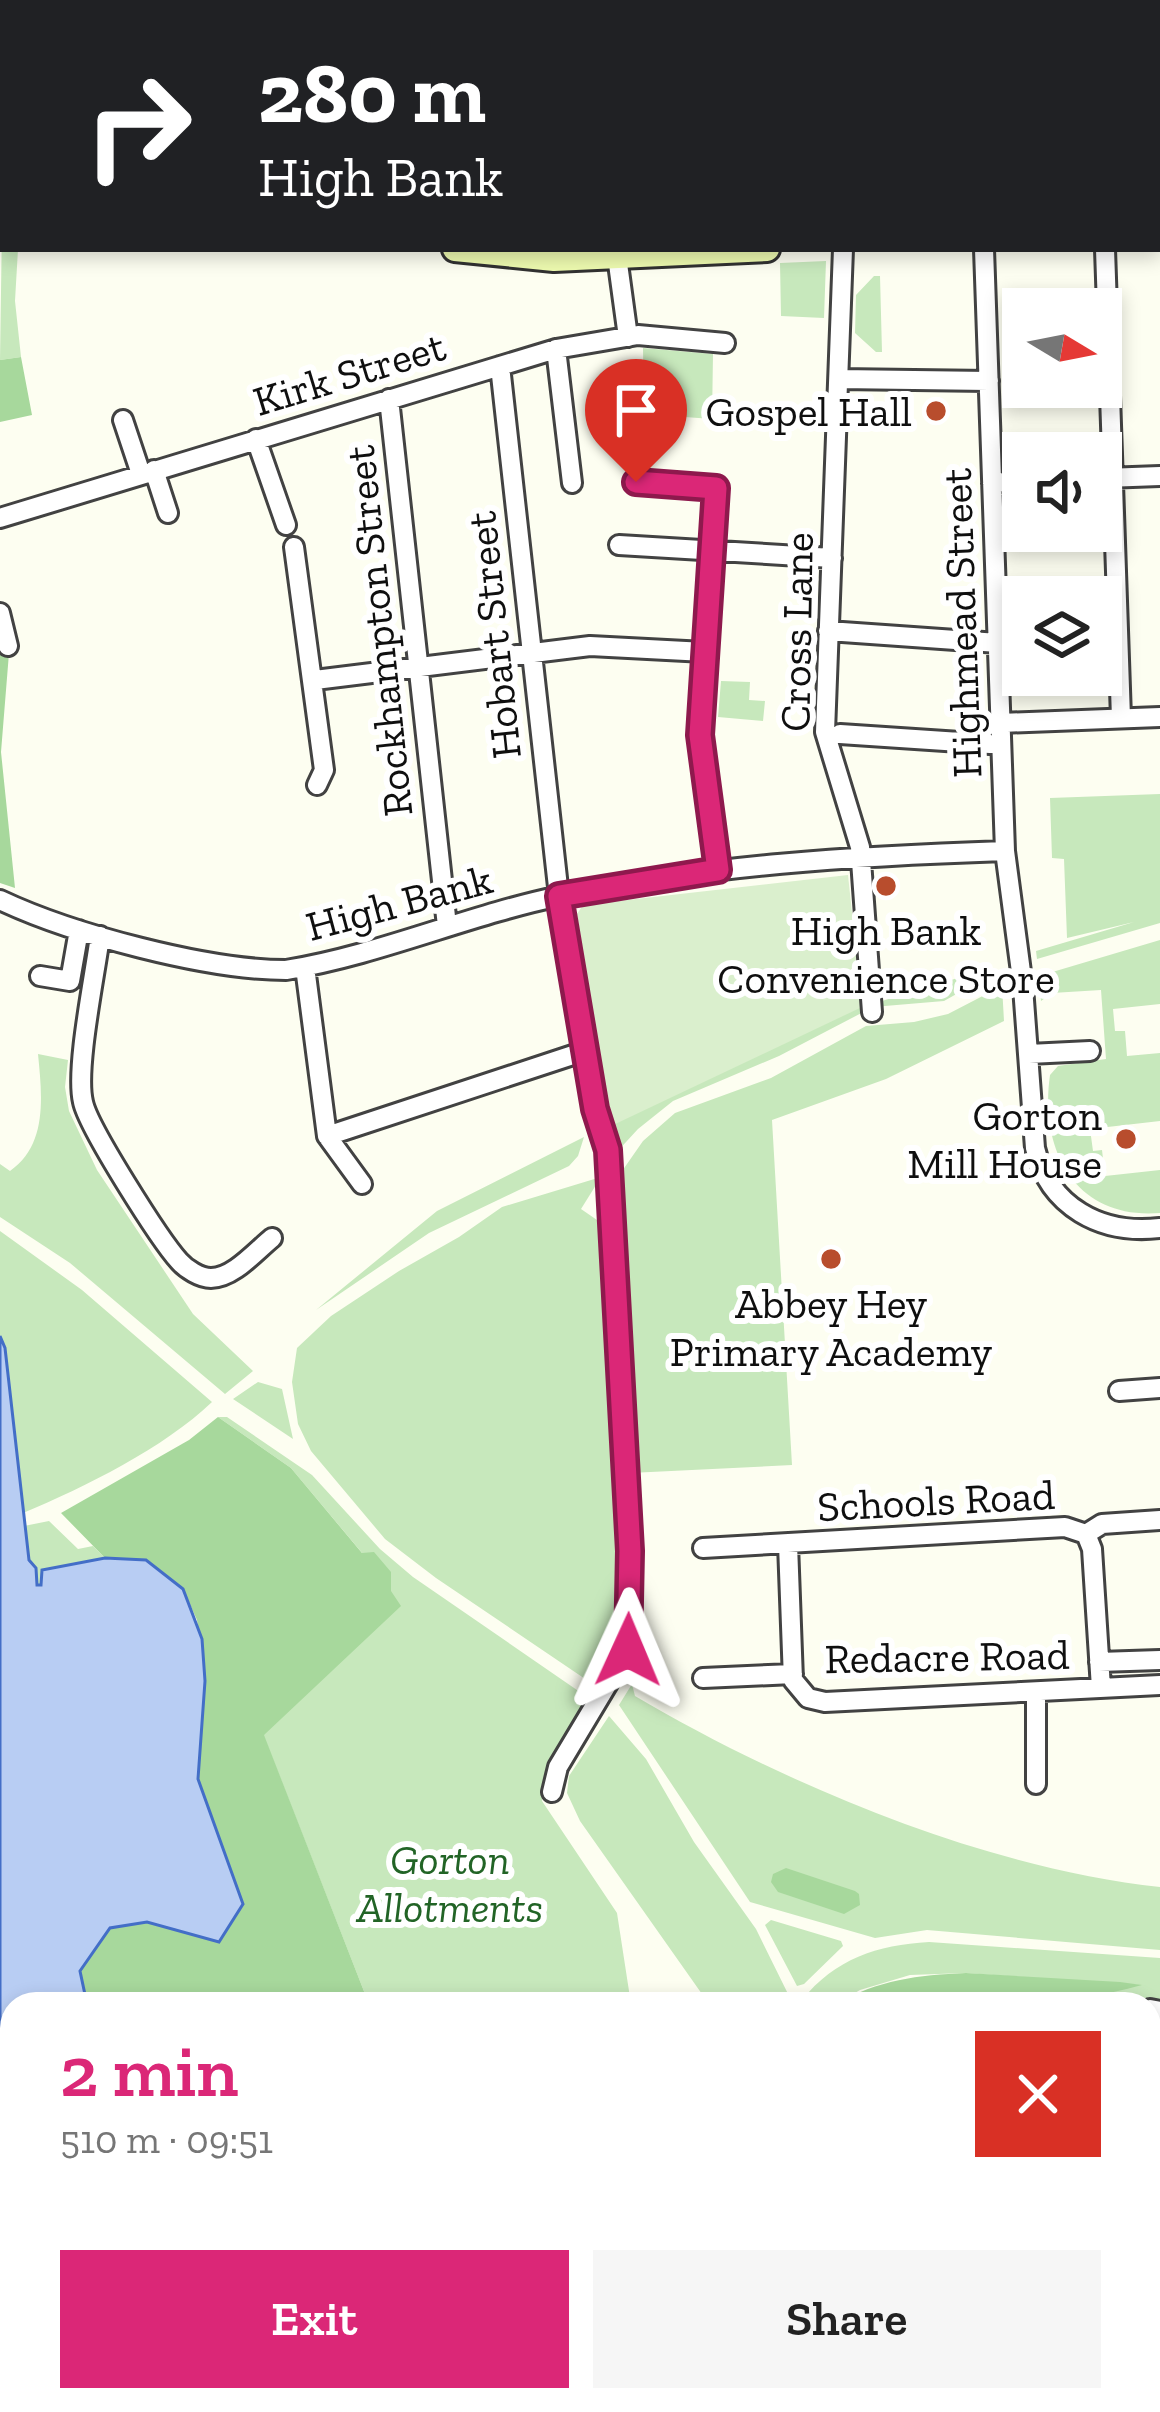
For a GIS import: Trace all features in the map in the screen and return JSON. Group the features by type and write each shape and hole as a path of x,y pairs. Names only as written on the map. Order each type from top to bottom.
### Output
{"street":[{"path":"485,252 554,259 616,252 628,338"},
{"name":"Cross Lane","path":"843,252 825,732 861,857 872,1012"},
{"name":"Highmead Street","path":"984,252 1005,851 1035,1148 1040,1170 1069,1207 1101,1224 1160,1228"},
{"path":"1105,252 1107,432"},
{"name":"Kirk Street","path":"0,518 556,349 628,338 725,343"},
{"path":"556,349 572,483"},
{"name":"Hobart Street","path":"500,366 559,896 595,1109 608,1150 630,1551 628,1650 552,1782 552,1792"},
{"path":"838,379 989,382"},
{"name":"Rockhampton Street","path":"388,399 447,926"},
{"path":"123,420 168,512"},
{"path":"256,439 286,525"},
{"path":"1122,477 1160,476"},
{"path":"636,482 716,488 700,750 718,870"},
{"path":"992,483 1002,482"},
{"path":"620,545 832,558"},
{"path":"294,547 324,770 317,785"},
{"path":"1111,552 1121,718"},
{"path":"0,613 8,646"},
{"path":"828,631 998,643"},
{"path":"315,680 590,646 705,652"},
{"path":"1000,723 1160,717"},
{"path":"840,734 990,744"},
{"name":"High Bank","path":"0,900 100,936 251,970 305,967 559,896 718,870 1005,851"},
{"path":"40,976 70,981 79,930"},
{"path":"100,936 83,1103 114,1162 180,1264 202,1277 216,1278 232,1271 272,1238"},
{"path":"305,967 326,1136 362,1184"},
{"path":"326,1136 585,1051"},
{"path":"1029,1054 1090,1051"},
{"path":"1120,1391 1160,1388"},
{"name":"Schools Road","path":"703,1548 1064,1528 1086,1534 1102,1523 1160,1520"},
{"path":"1086,1534 1092,1549 1099,1662"},
{"path":"788,1544 795,1681"},
{"name":"Redacre Road","path":"1101,1688 1099,1662 1160,1660"},
{"name":"Redacre Road","path":"703,1678 795,1681 808,1698 825,1702 1160,1685"},
{"path":"1036,1694 1036,1784"}],"green space":[{"path":"2,252 18,252 15,301 21,357 0,360"},
{"path":"826,261 824,318 781,316 780,263"},
{"path":"874,276 880,276 882,352 855,333 856,295"},
{"path":"643,348 713,354 712,419 644,414"},
{"path":"21,357 32,415 0,422 0,360"},
{"path":"0,623 9,653 1,752 15,888 0,883"},
{"path":"721,681 750,682 749,700 765,701 763,721 718,717"},
{"path":"1160,794 1160,923 1037,959 1036,951 1134,922 1067,938 1064,859 1052,858 1050,798"},
{"path":"848,875 862,1007 611,1126 577,914 583,905"},
{"path":"1160,940 1160,1004 1113,1009 1115,1031 1125,1031 1127,1056 1160,1053 1160,1121 1090,1129 1093,1151 1102,1150 1105,1176 1160,1170 1160,1213 1131,1212 1085,1192 1069,1175 1051,1130 1050,1075 1058,1066 1106,1059 1101,990 1052,993 1041,1001 1039,976"},
{"path":"984,970 985,978 944,1001 873,1007 779,1056 673,1101 614,1155 602,1066 872,1004"},
{"path":"1002,986 1004,1021 886,1079 772,1120 792,1465 630,1473 620,1174 643,1141 675,1113 771,1078 866,1026 948,1014"},
{"path":"38,1054 68,1060 69,1111 97,1170 193,1314 253,1371 225,1394 70,1263 0,1217 0,1164 10,1171 31,1148 37,1133 41,1102"},
{"path":"584,1137 569,1166 429,1233 316,1310 437,1211"},
{"path":"601,1177 581,1209 597,1220 606,1198 623,1590 619,1637 597,1687 385,1539 311,1451 298,1424 292,1382 297,1348 331,1316 502,1207"},
{"path":"0,1231 82,1290 212,1402 123,1465 23,1513 0,1336"},
{"path":"258,1382 282,1389 293,1439 233,1399"},
{"name":"Gorton Allotments","path":"218,1417 227,1417 312,1475 380,1549 413,1577 590,1699 549,1760 542,1801 617,1913 629,1992 364,1992 263,1734 363,1554 291,1468"},
{"path":"218,1417 291,1468 362,1553 374,1552 391,1572 391,1591 401,1606 264,1735 364,1992 84,1992 80,1971 110,1928 147,1922 219,1942 243,1904 198,1779 205,1681 197,1620 183,1589 146,1560 105,1558 61,1513 189,1440"},
{"path":"49,1521 78,1549 93,1546 105,1558 43,1569 41,1585 37,1585 24,1526"},
{"path":"632,1684 635,1696 693,1729 888,1818 1026,1862 1160,1887 1160,1950 927,1930 875,1938 750,1902 619,1705"},
{"path":"609,1716 646,1759 694,1842 756,1929 787,1992 701,1992 580,1821 567,1793 569,1776"},
{"path":"786,1868 855,1891 860,1905 844,1914 778,1892 771,1882 773,1874"},
{"path":"771,1920 841,1941 843,1946 797,1986 765,1925"},
{"path":"929,1942 1160,1958 1160,1992 1109,1992 1138,1985 966,1973 910,1975 857,1992 809,1992 843,1964 892,1947"},
{"path":"966,1973 1142,1985 1109,1992 861,1992 931,1975"}],"water":[{"path":"0,1336 29,1560 36,1568 37,1585 41,1585 42,1570 105,1558 146,1560 183,1589 202,1639 205,1681 198,1779 243,1904 219,1942 147,1922 110,1928 80,1971 84,1992 0,1992"}],"place":[{"name":"Gospel Hall","path":"936,411"},
{"name":"High Bank Convenience Store","path":"886,886"},
{"name":"Gorton Mill House","path":"1126,1139"},
{"name":"Abbey Hey Primary Academy","path":"831,1259"}],"route":[{"path":"628,1650 630,1551 608,1150 595,1109 559,896 718,870 700,750 716,488 636,482"}]}
